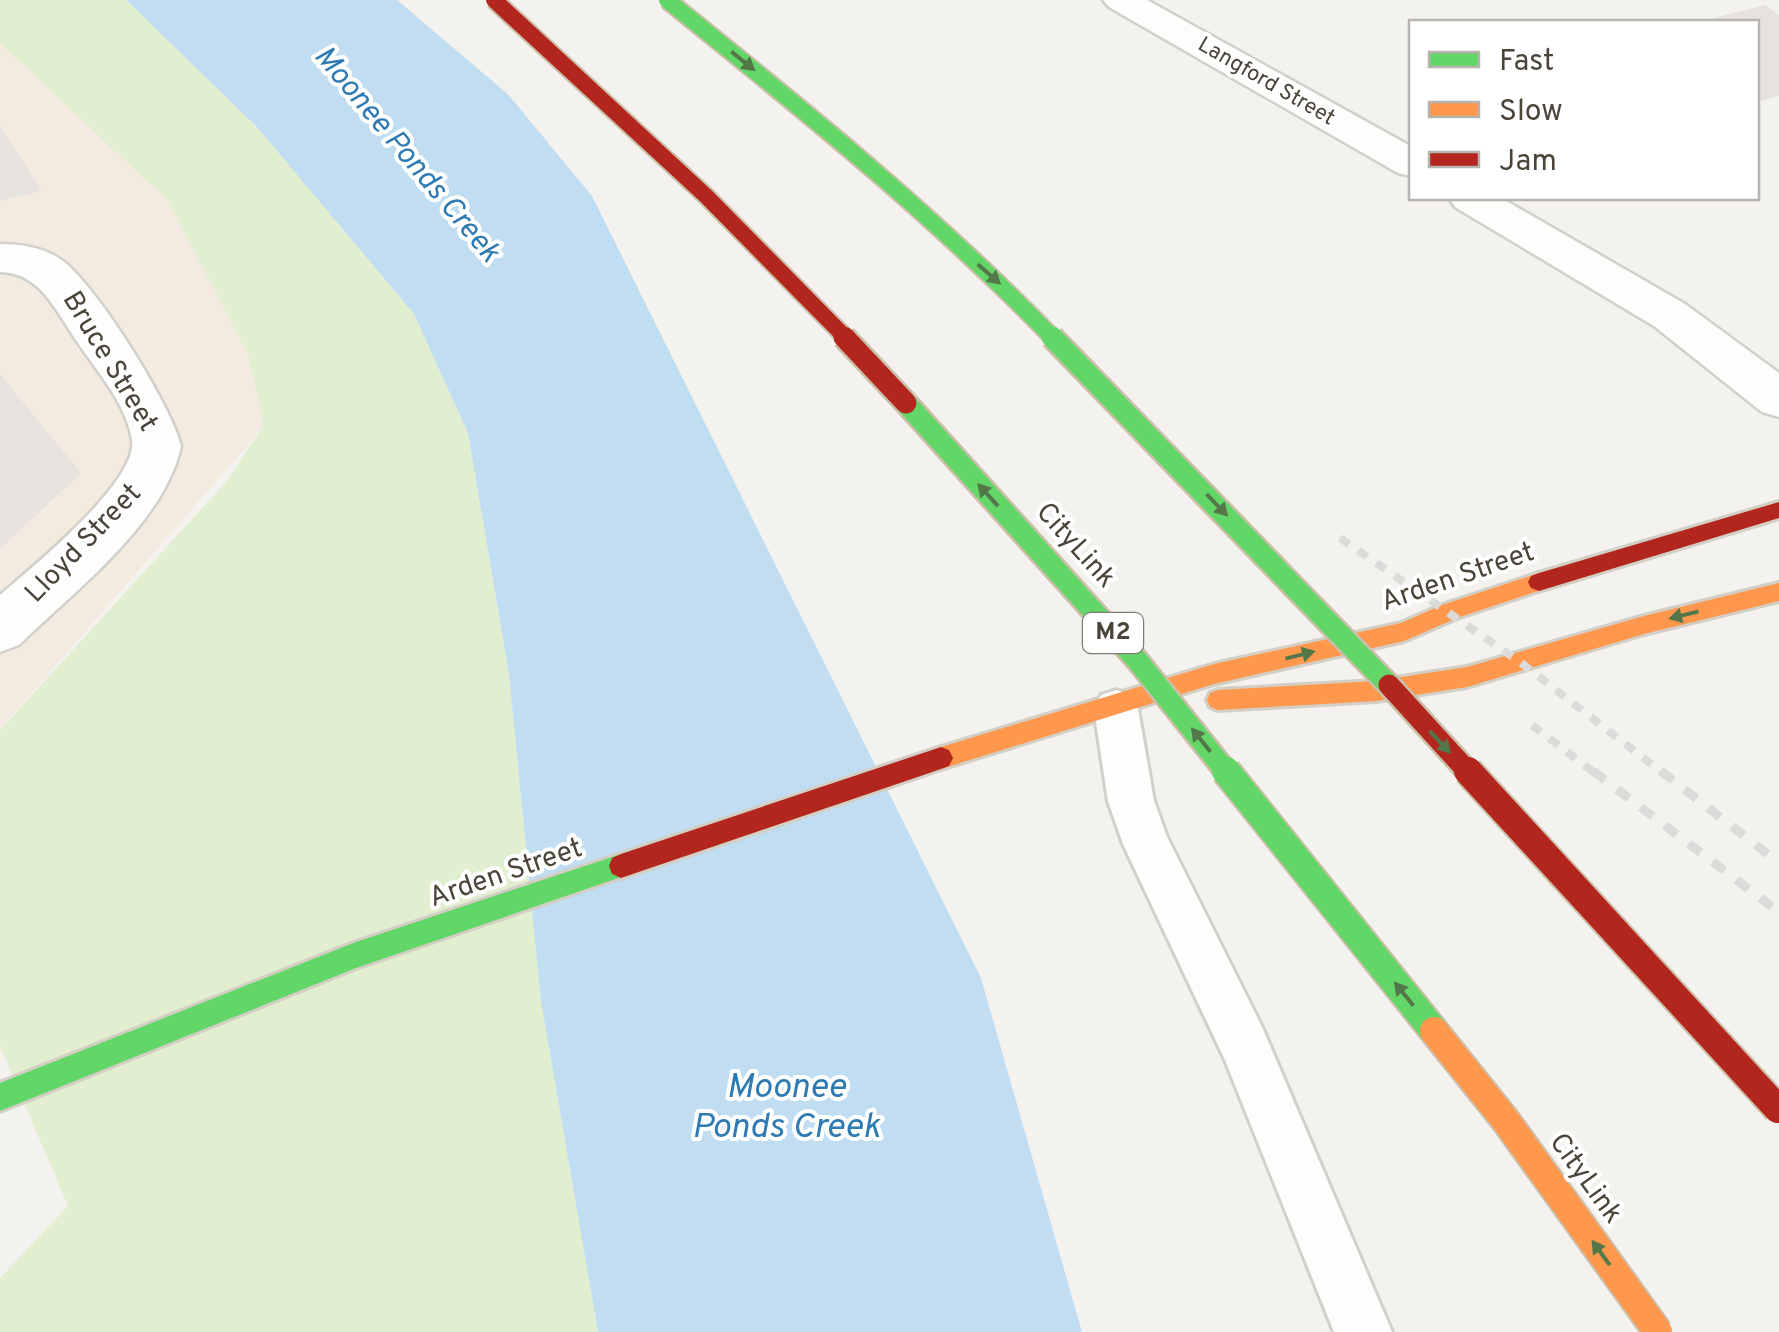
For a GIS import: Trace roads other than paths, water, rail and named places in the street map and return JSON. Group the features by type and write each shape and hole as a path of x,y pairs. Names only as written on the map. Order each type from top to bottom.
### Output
{"main road":[{"name":"CityLink","path":"494,0 614,106 811,298 1137,660 1506,1122 1658,1332"},
{"path":"667,0 792,101 1007,290 1322,613 1778,1110"},
{"name":"Arden Street","path":"0,1097 356,955 1038,726 1214,674 1404,632 1450,611 1530,584 1779,510"},
{"name":"Arden Street","path":"1038,726 1165,702 1376,691 1467,676 1644,625 1779,592"}],"street":[{"name":"Langford Street","path":"1121,0 1409,162"},
{"path":"1474,200 1581,260 1706,339 1779,400"},
{"name":"Bruce Street","path":"0,258 40,263 62,282 151,423 158,451"},
{"path":"1581,260 1779,352"},
{"name":"Lloyd Street","path":"0,629 134,495 158,451"}],"lane":[{"path":"0,592 59,574"},
{"path":"1116,709 1131,801 1146,844 1244,1045 1363,1332"}],"water":[{"name":"Moonee Ponds Creek","path":"126,0 408,0 498,82 592,196 981,978 1082,1332 598,1332 541,1001 509,674 468,433 414,314 257,127"}],"railway":[{"path":"1340,538 1520,662 1664,774"},
{"path":"1532,725 1596,774"},
{"path":"1593,771 1779,912"},
{"path":"1661,771 1779,863"}]}
